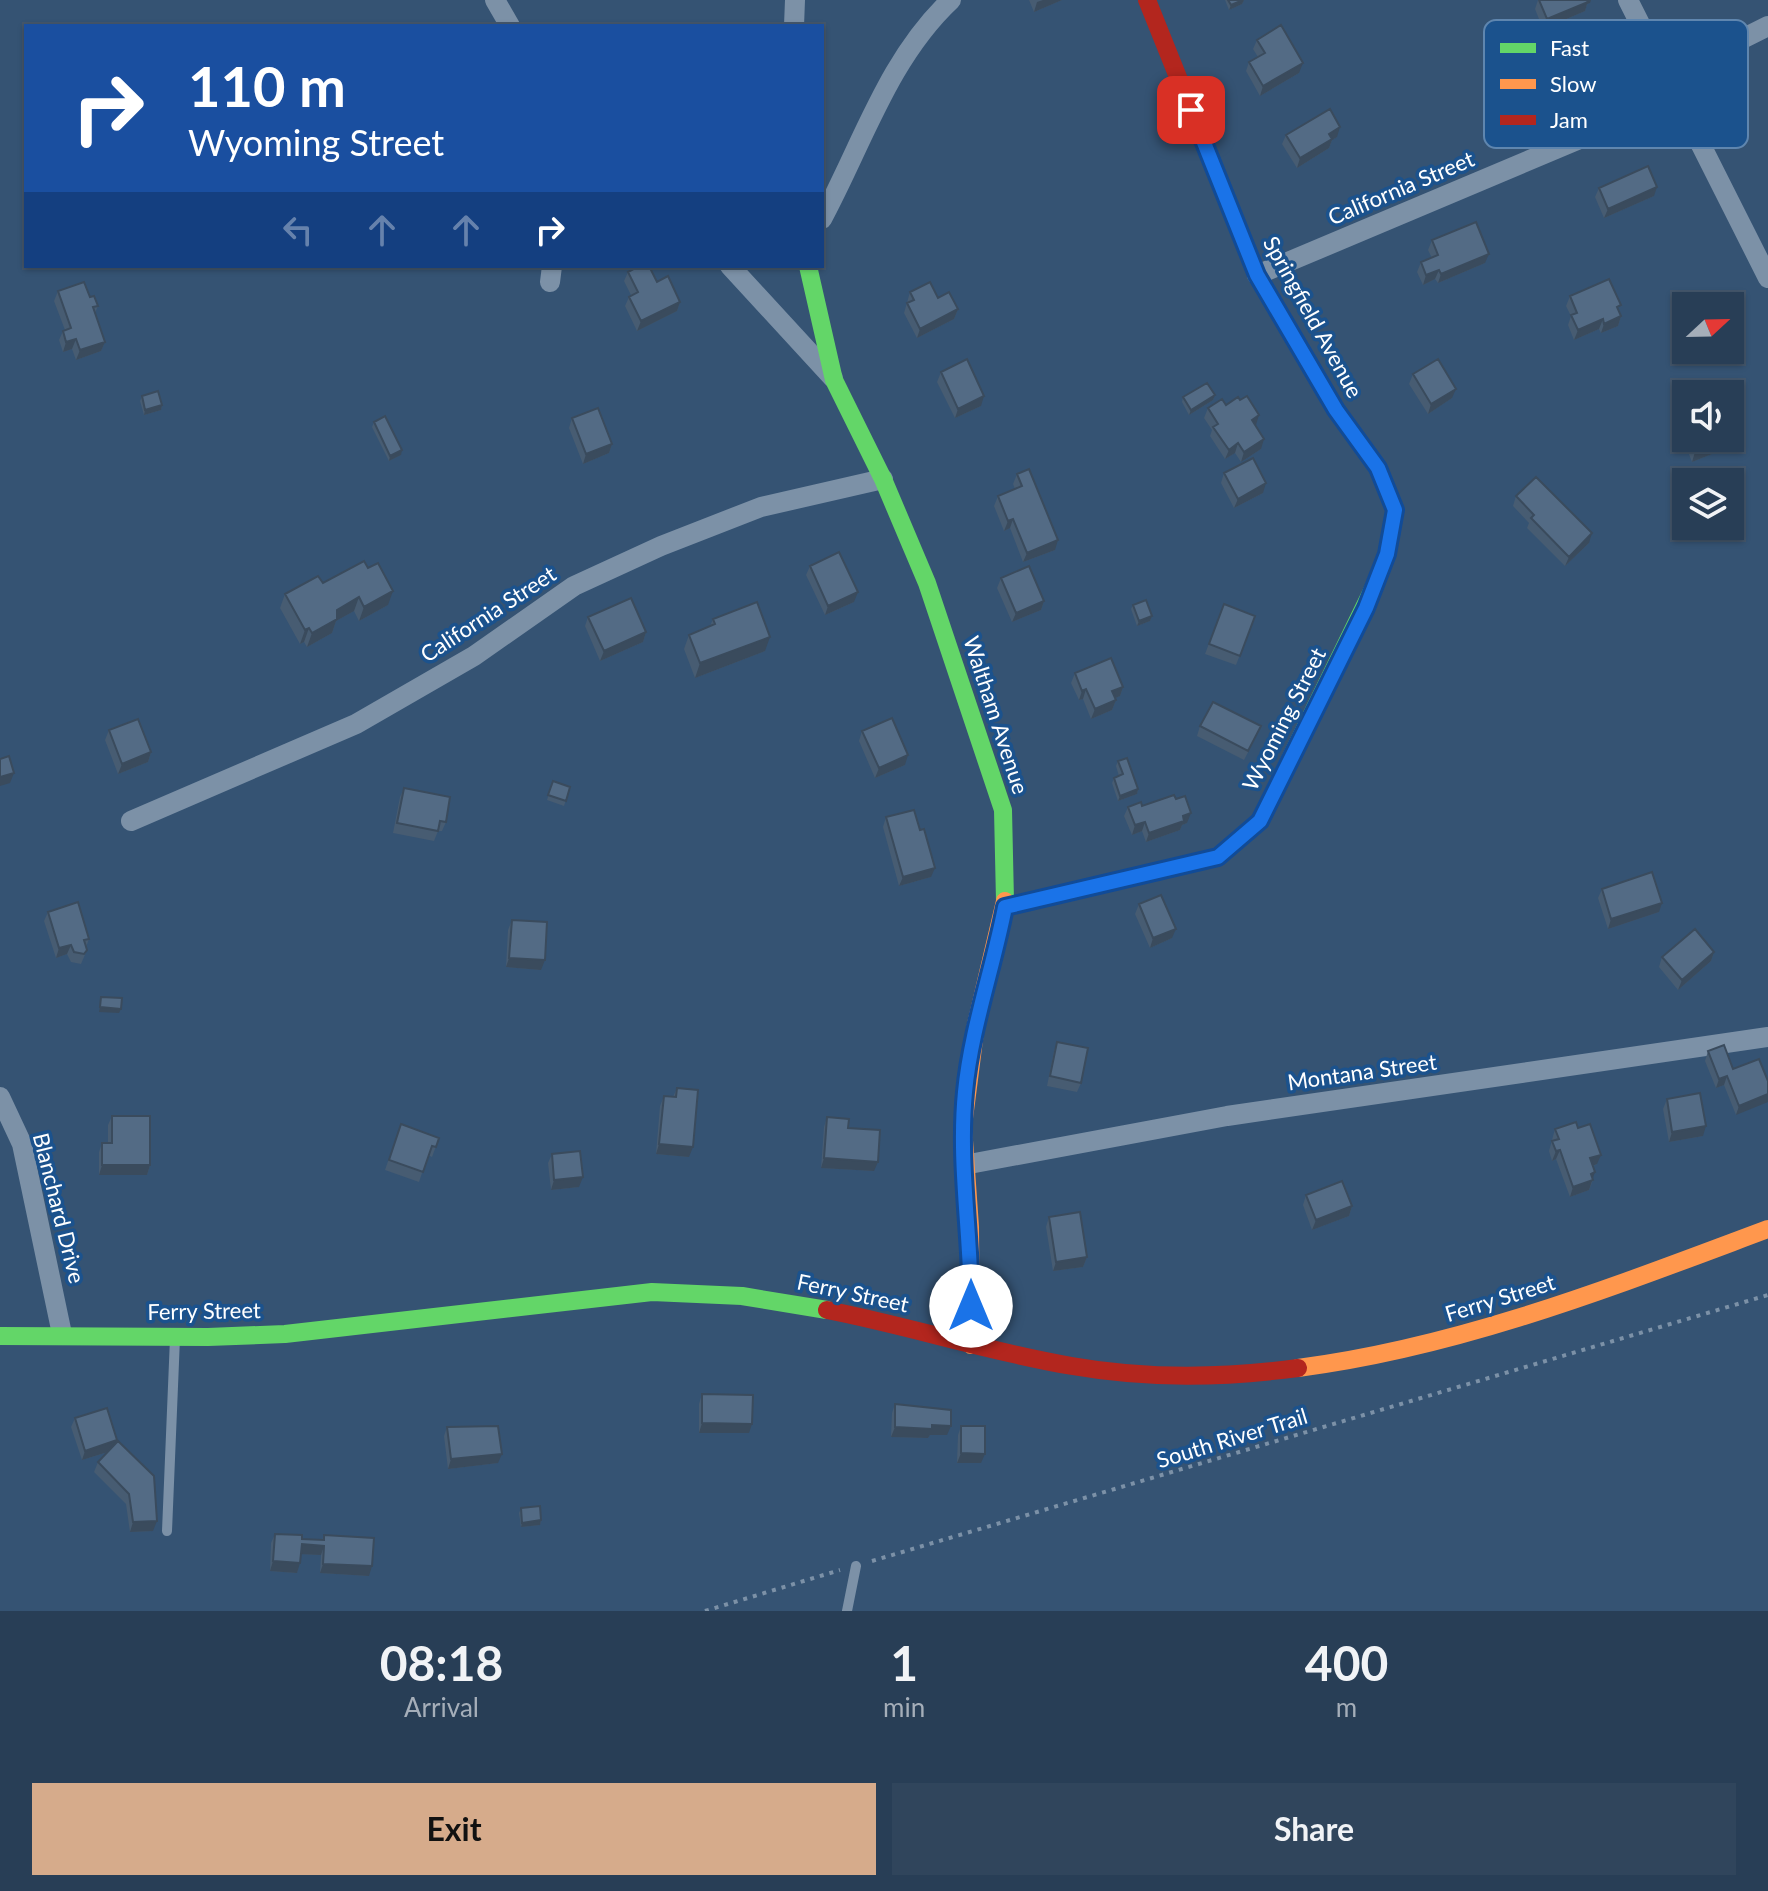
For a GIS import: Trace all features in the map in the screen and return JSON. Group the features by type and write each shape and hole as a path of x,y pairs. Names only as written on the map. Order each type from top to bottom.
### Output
{"street":[{"path":"495,0 509,24"},
{"path":"794,24 795,0"},
{"path":"824,212 830,190 898,68 919,36 951,0"},
{"name":"Springfield Avenue","path":"1147,0 1257,275 1336,410 1378,468 1395,510 1387,554 1366,608"},
{"path":"1628,0 1638,20"},
{"name":"California Street","path":"1748,36 1768,26"},
{"name":"California Street","path":"1257,275 1558,148"},
{"path":"1703,148 1768,278"},
{"path":"732,268 834,380"},
{"name":"Waltham Avenue","path":"808,268 834,380 883,479 927,583 994,776 1006,841 1005,907 970,1058 963,1126 970,1227 971,1345"},
{"name":"California Street","path":"131,821 356,724 474,656 574,586 661,546 761,507 883,479"},
{"name":"Wyoming Street","path":"1005,907 1218,857 1260,821 1366,608"},
{"name":"Montana Street","path":"964,1165 1227,1116 1768,1037"},
{"name":"Blanchard Drive","path":"0,1097 22,1144 62,1334"},
{"name":"Ferry Street","path":"0,1336 222,1337 366,1327 601,1297 696,1292 796,1305 1076,1367 1129,1374 1218,1375 1306,1368 1394,1353 1481,1330 1768,1229"}],"lane":[{"path":"167,1531 175,1336"},
{"path":"847,1611 856,1566"}],"path":[{"name":"South River Trail","path":"705,1611 1768,1295"}],"building":[{"path":"1539,0 1587,0 1588,2 1547,19"},
{"path":"1281,25 1303,63 1263,86 1249,62 1265,53 1257,40"},
{"path":"1330,109 1340,127 1329,134 1332,139 1300,158 1286,135"},
{"path":"1648,166 1657,187 1608,209 1599,188"},
{"path":"1476,222 1489,254 1441,274 1439,270 1426,275 1421,262 1438,255 1432,240"},
{"path":"635,268 650,268 657,282 668,276 680,302 641,321 629,297 638,292 628,272"},
{"path":"1609,279 1621,305 1617,307 1621,316 1604,324 1603,319 1578,330 1571,315 1577,313 1570,296"},
{"path":"84,282 98,306 93,307 105,342 80,350 76,339 66,342 63,331 71,328 58,291"},
{"path":"930,282 938,298 949,292 958,309 920,329 907,303 914,300 910,292"},
{"path":"967,359 984,396 958,409 941,372"},
{"path":"1438,359 1456,389 1431,404 1413,374"},
{"path":"1207,383 1215,395 1191,410 1183,397"},
{"path":"158,391 162,405 145,410 142,396"},
{"path":"1247,396 1259,415 1252,420 1264,439 1244,452 1238,443 1229,450 1213,427 1218,424 1208,408 1222,399 1226,405 1238,397 1240,400"},
{"path":"598,408 612,444 586,454 572,418"},
{"path":"385,416 402,450 390,456 374,422"},
{"path":"1253,458 1266,483 1238,499 1224,473"},
{"path":"1029,469 1058,540 1027,553 1013,519 1008,521 998,496 1022,486 1017,474"},
{"path":"1536,477 1592,533 1569,557 1531,518 1534,515 1516,496"},
{"path":"839,552 858,592 828,606 810,566"},
{"path":"364,561 368,568 378,563 393,591 364,607 359,597 337,610 337,619 312,633 309,628 305,630 285,594 318,576 323,583"},
{"path":"1029,566 1044,601 1016,613 1001,578"},
{"path":"631,598 646,632 604,651 588,617"},
{"path":"1146,600 1152,616 1139,621 1133,605"},
{"path":"757,602 770,637 700,663 689,635 715,624 713,619"},
{"path":"1224,604 1255,616 1240,656 1209,644"},
{"path":"1111,658 1123,687 1112,691 1116,700 1095,709 1086,689 1082,691 1075,673"},
{"path":"1213,702 1261,726 1248,751 1200,726"},
{"path":"892,718 908,755 879,768 862,731"},
{"path":"138,719 151,752 122,764 109,730"},
{"path":"9,756 14,773 0,777 0,759"},
{"path":"1127,758 1138,789 1120,796 1114,778 1123,774 1118,761"},
{"path":"553,781 570,787 566,801 548,795"},
{"path":"404,788 450,797 446,822 440,821 438,831 397,823"},
{"path":"1174,795 1176,799 1185,796 1191,813 1183,816 1184,821 1149,833 1145,822 1135,825 1128,807 1141,802 1142,806"},
{"path":"914,810 920,830 924,829 935,868 903,877 886,817"},
{"path":"1652,872 1662,903 1611,919 1602,889"},
{"path":"1161,895 1176,929 1153,938 1139,904"},
{"path":"78,902 89,939 84,940 87,950 84,954 74,952 71,945 59,948 48,912"},
{"path":"512,920 547,922 545,960 509,958"},
{"path":"1695,929 1714,952 1682,980 1662,957"},
{"path":"101,997 122,998 121,1009 100,1007"},
{"path":"1057,1042 1088,1048 1081,1083 1050,1076"},
{"path":"1724,1045 1733,1069 1759,1059 1768,1081 1768,1094 1739,1106 1727,1076 1719,1079 1708,1051"},
{"path":"677,1088 698,1090 693,1147 659,1144 664,1096 676,1097"},
{"path":"1700,1093 1706,1126 1672,1132 1667,1099"},
{"path":"112,1116 150,1116 150,1165 102,1165 102,1143 112,1143"},
{"path":"827,1117 849,1119 848,1128 880,1130 878,1162 824,1158"},
{"path":"1576,1122 1578,1128 1590,1124 1601,1155 1590,1158 1595,1172 1591,1174 1593,1180 1573,1187 1560,1150 1556,1151 1552,1141 1559,1139 1555,1129"},
{"path":"401,1124 439,1138 436,1147 432,1146 423,1172 389,1160"},
{"path":"580,1151 583,1177 554,1180 552,1154"},
{"path":"1342,1181 1352,1206 1316,1220 1306,1195"},
{"path":"1080,1212 1087,1257 1056,1262 1049,1217"},
{"path":"702,1394 753,1395 752,1424 702,1423"},
{"path":"895,1404 951,1410 951,1426 932,1425 932,1429 895,1427"},
{"path":"107,1408 117,1440 85,1451 75,1418"},
{"path":"498,1426 502,1454 451,1459 447,1427"},
{"path":"961,1426 985,1426 985,1454 961,1453"},
{"path":"118,1441 154,1476 157,1521 133,1522 129,1494 98,1462"},
{"path":"540,1506 541,1520 522,1523 521,1508"},
{"path":"275,1534 324,1540 324,1535 374,1538 372,1566 323,1564 324,1546 302,1544 300,1563 273,1561"}],"traffic: fast":[{"path":"808,268 834,380 883,479 927,583 1003,810 1005,901"},
{"path":"1005,907 1218,857 1260,821 1373,589"},
{"path":"0,1336 208,1337 285,1334 652,1292 742,1296 827,1310"}],"traffic: slow":[{"path":"1190,107 1257,275 1336,410 1378,468 1395,510 1387,554 1373,589"},
{"path":"971,1345 970,1227 963,1126 976,1024 1005,901"},
{"path":"1298,1368 1359,1358 1478,1330 1595,1292 1768,1229"}],"traffic: jam":[{"path":"1147,0 1190,107"},
{"path":"827,1310 1010,1354 1100,1370 1185,1376 1298,1368"}],"route":[{"path":"971,1306 970,1227 964,1165 965,1092 976,1024 1005,907 1218,857 1260,821 1299,749 1366,608 1387,554 1395,510 1378,468 1336,410 1257,275 1191,110"}]}
